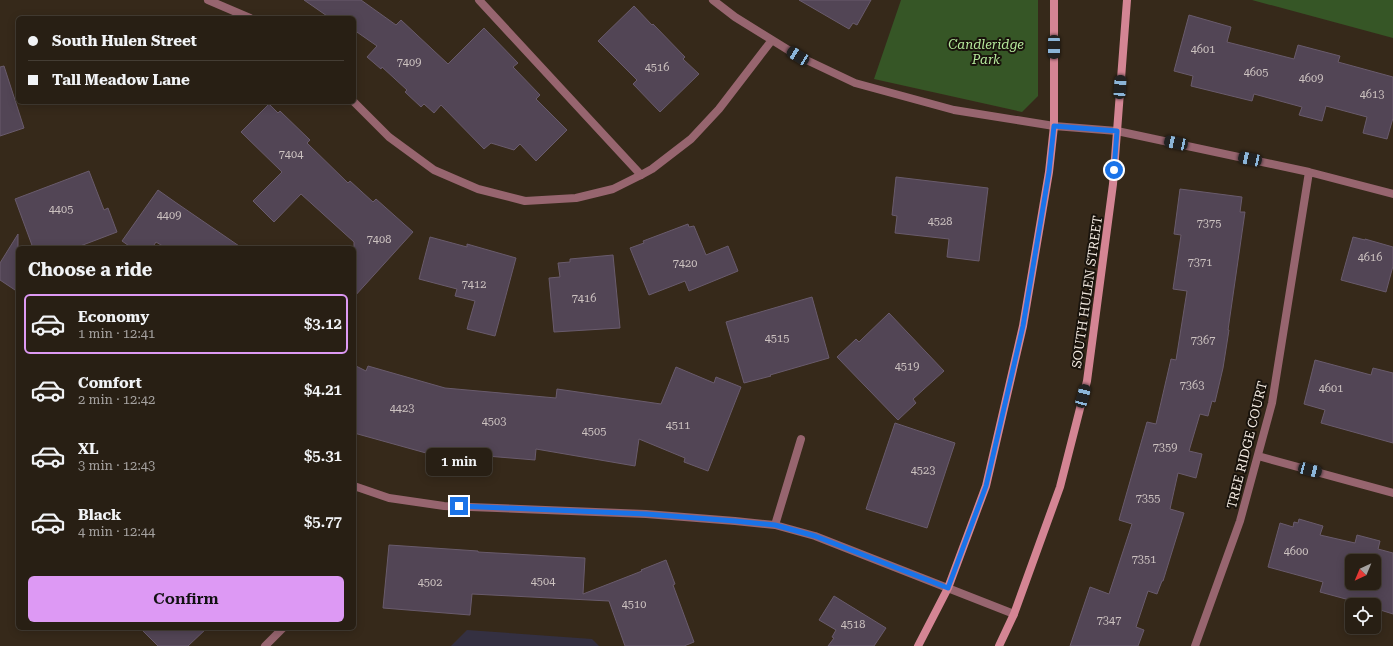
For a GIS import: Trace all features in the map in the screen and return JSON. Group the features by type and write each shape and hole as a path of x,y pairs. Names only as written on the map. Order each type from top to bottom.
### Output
{"main road":[{"path":"918,646 948,588 986,486 1020,341 1049,172 1054,126 1054,0"},
{"name":"SOUTH HULEN STREET","path":"999,646 1014,614 1060,487 1087,382 1113,184 1127,0"}],"street":[{"path":"208,0 245,16"},
{"path":"479,0 641,174"},
{"path":"713,0 735,17 798,56 855,83 954,110 1054,126 1117,131 1308,172 1393,194"},
{"path":"356,104 389,137 434,170 478,189 525,201 576,198 613,189 652,169 691,139 719,109 772,40"},
{"name":"TREE RIDGE COURT","path":"1195,646 1240,520 1272,403 1308,172"},
{"path":"775,525 801,439"},
{"path":"1258,456 1393,493"},
{"path":"356,489 389,498 444,506 646,514 775,525 815,536 1014,614"},
{"path":"265,646 281,630"}],"shaded area":[{"path":"467,630 592,639 599,646 451,646"}],"green space":[{"name":"Candleridge Park","path":"901,0 1038,0 1038,96 1022,112 874,79"},
{"path":"1252,0 1393,0 1393,38"}],"building":[{"path":"304,0 361,0 396,25 401,20 448,64 484,28 518,63 513,67 540,95 536,99 567,130 536,161 520,144 514,150 491,143 484,149 441,105 434,113 424,104 421,107 405,92 407,90 382,67 381,69 367,57 377,46 356,31 356,16 327,16"},
{"path":"799,0 871,0 857,25 853,23 849,29"},
{"path":"634,6 685,57 683,59 699,74 660,112 633,84 637,80 598,41"},
{"path":"1189,15 1231,27 1227,42 1294,59 1298,45 1340,56 1338,62 1393,77 1393,118 1387,139 1363,133 1367,117 1326,106 1322,121 1299,115 1302,107 1254,94 1252,101 1191,86 1193,76 1174,71"},
{"path":"4,66 24,128 0,136 0,67"},
{"path":"269,104 278,113 280,111 310,140 307,143 348,183 350,181 373,202 376,199 413,232 356,295 356,246 354,246 354,242 301,194 274,222 253,201 282,172 241,132"},
{"path":"89,171 104,210 108,208 117,232 80,246 32,246 15,199"},
{"path":"896,177 988,188 979,261 947,257 949,239 895,233 897,216 892,215"},
{"path":"1180,189 1242,197 1240,212 1245,212 1223,368 1215,402 1212,401 1208,416 1200,414 1189,451 1202,454 1196,478 1178,473 1170,509 1184,513 1163,581 1157,594 1148,591 1136,627 1144,630 1138,646 1070,646 1090,587 1109,594 1132,524 1119,520 1147,422 1156,424 1171,359 1176,360 1187,291 1173,289 1181,235 1174,234"},
{"path":"158,190 239,246 163,246 156,242 153,246 129,246 122,241"},
{"path":"688,224 689,227 694,226 706,255 728,246 738,271 689,291 685,281 649,295 630,248 644,243 643,241"},
{"path":"18,234 18,246 16,246 16,291 0,280 0,263"},
{"path":"430,237 467,247 467,244 516,258 495,336 467,329 475,301 455,296 457,289 419,279"},
{"path":"1353,237 1393,247 1393,266 1386,292 1341,280"},
{"path":"613,255 620,328 554,332 549,278 560,277 558,263 570,262 570,259"},
{"path":"812,297 829,358 744,383 726,322"},
{"path":"889,313 944,371 913,399 916,403 898,420 837,357 856,339 859,342"},
{"path":"1315,360 1371,375 1373,368 1393,373 1393,443 1321,423 1325,410 1304,404"},
{"path":"356,366 366,371 368,366 445,388 556,398 557,389 661,404 676,367 714,383 716,377 741,387 708,471 684,462 685,458 639,439 635,466 536,449 535,460 426,451 426,453 356,434"},
{"path":"895,423 955,443 927,528 866,509"},
{"path":"1299,519 1323,526 1320,535 1355,543 1357,535 1380,541 1378,549 1393,553 1393,614 1381,610 1381,598 1345,599 1320,592 1323,582 1268,567 1280,523 1293,527 1294,522 1298,523"},
{"path":"389,545 585,558 583,594 666,560 675,584 673,585 694,642 684,646 625,646 609,601 472,594 470,615 383,608"},
{"path":"834,596 886,628 874,646 828,646 834,638 832,637 836,630 819,620"},
{"path":"142,630 205,630 188,646 158,646"}],"route":[{"path":"459,506 646,514 775,525 815,536 948,588 986,486 1023,326 1049,172 1054,126 1117,131 1114,170"}]}
